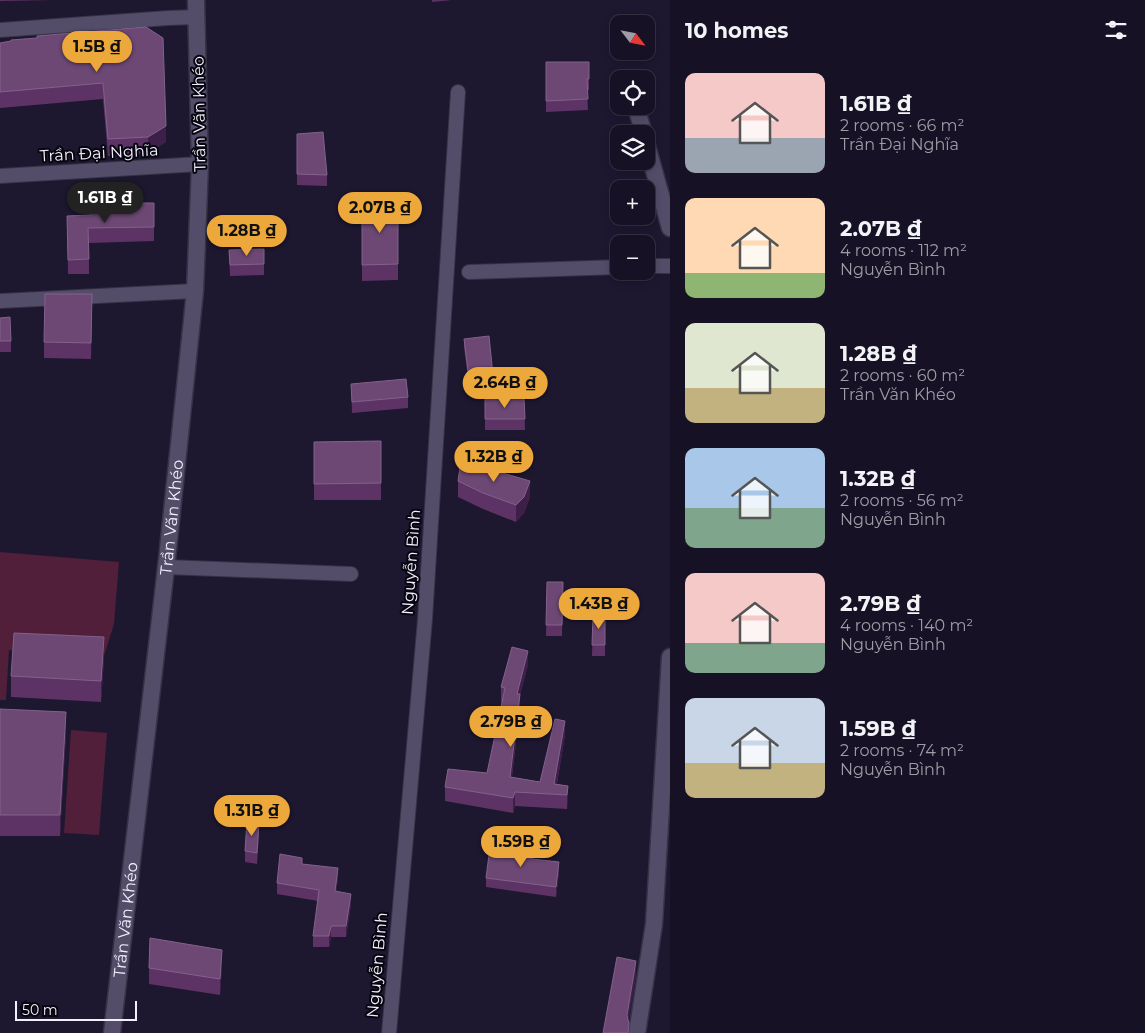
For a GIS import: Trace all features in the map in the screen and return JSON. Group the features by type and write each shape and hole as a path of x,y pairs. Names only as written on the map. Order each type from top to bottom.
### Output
{"street":[{"name":"Trần Văn Khéo","path":"112,1033 166,567 195,291 200,164 196,0"},
{"path":"0,30 197,17"},
{"name":"Nguyễn Bình","path":"389,1033 424,619 458,92"},
{"name":"Trần Đại Nghĩa","path":"0,176 200,164"},
{"path":"654,170 670,228"},
{"path":"655,266 670,266"},
{"path":"469,272 610,267"},
{"path":"0,301 195,291"},
{"path":"166,567 351,574"},
{"path":"637,1033 654,924 670,683 670,657"}],"shaded area":[{"path":"0,552 119,562 114,624 104,656 9,650 6,700 0,700"},
{"path":"71,730 107,733 99,835 64,833"}],"building":[{"path":"146,27 163,38 166,126 148,137 108,139 103,83 0,92 0,43 37,38 37,36"},
{"path":"546,62 589,62 589,79 587,79 588,99 546,101"},
{"path":"323,132 327,175 297,174 297,134"},
{"path":"91,203 154,203 154,227 88,228 89,259 68,260 67,216 91,215"},
{"path":"362,203 398,203 398,264 362,265"},
{"path":"264,249 264,264 230,265 229,250"},
{"path":"45,294 92,294 91,343 44,342"},
{"path":"10,317 11,341 0,341 0,318"},
{"path":"489,336 493,375 469,378 464,339"},
{"path":"406,379 408,397 352,402 351,384"},
{"path":"524,398 525,419 485,419 485,399"},
{"path":"381,441 381,483 314,484 314,442"},
{"path":"461,461 530,481 524,497 516,505 483,493 458,481"},
{"path":"547,582 563,582 562,625 546,625"},
{"path":"593,615 605,615 605,645 592,645"},
{"path":"14,633 104,637 101,681 11,676"},
{"path":"512,647 528,651 517,694 520,694 510,777 540,782 555,719 565,721 554,784 568,786 567,795 515,792 513,798 445,787 448,769 487,773 505,688 501,687"},
{"path":"0,709 66,712 60,815 0,815"},
{"path":"247,821 259,822 257,853 245,851"},
{"path":"490,847 533,851 532,859 559,862 556,887 486,878"},
{"path":"280,854 302,858 302,864 338,868 335,891 351,894 346,926 331,926 329,936 313,936 319,890 277,883"},
{"path":"150,938 222,950 220,979 149,968"},
{"path":"617,957 636,961 627,1015 629,1023 628,1033 603,1033"}]}
